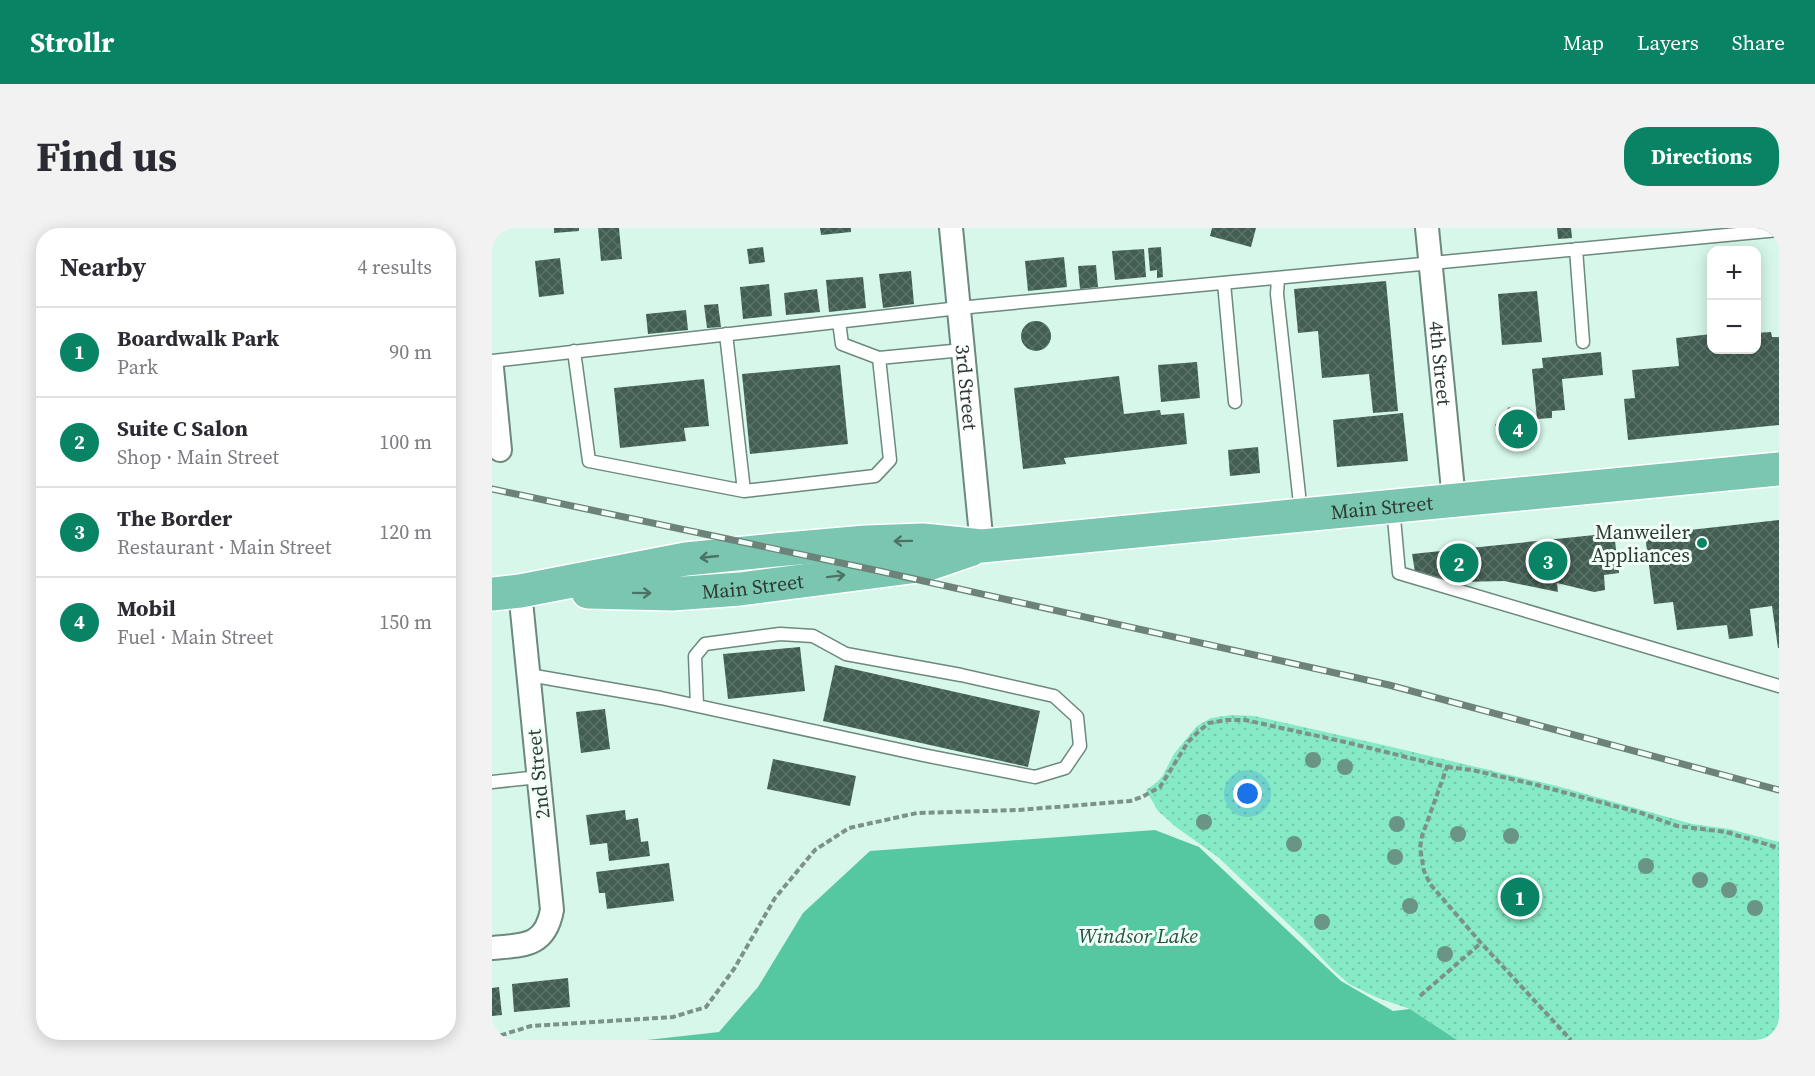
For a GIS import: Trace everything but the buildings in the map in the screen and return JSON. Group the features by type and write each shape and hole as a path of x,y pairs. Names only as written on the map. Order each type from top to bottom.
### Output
{"main road":[{"name":"Main Street","path":"506,592 686,560 775,550 866,542 923,540 982,546 1779,469"}],"street":[{"name":"3rd Street","path":"951,228 982,546"},
{"name":"4th Street","path":"1427,228 1455,500"},
{"path":"492,368 500,450"},
{"name":"2nd Street","path":"492,948 525,945 537,939 545,932 552,910 529,675 506,592"}],"lane":[{"path":"492,361 959,308 1779,230"},
{"path":"1576,249 1583,342"},
{"path":"1278,278 1277,294 1301,514"},
{"path":"1224,283 1235,402"},
{"path":"839,322 842,344 879,358 963,350"},
{"path":"726,334 744,491"},
{"path":"574,351 589,461 744,491 875,476 890,460 879,358"},
{"path":"1393,506 1399,573 1779,686"},
{"path":"529,675 697,705 1035,777 1065,768 1080,746 1077,717 1054,696 961,675 846,654 813,636 780,634 705,644 695,656 697,705"},
{"path":"492,782 539,777"}],"path":[{"path":"492,1038 531,1026 673,1017 706,1007 734,969 775,898 815,850 849,828 917,813 1019,810 1130,801 1160,787 1188,742 1197,732 1209,723 1227,720 1245,720 1533,784 1641,813 1677,826 1726,832 1779,848"},
{"path":"1447,766 1422,836 1420,848 1424,871 1430,884 1481,943 1571,1040"},
{"path":"1420,996 1481,943"}],"shaded area":[{"path":"1231,715 1254,716 1383,745 1557,786 1692,824 1729,829 1779,842 1779,1040 1457,1040 1410,1009 1378,998 1349,984 1218,857 1158,811 1146,790 1162,777 1174,754 1197,726 1211,718"}],"water":[{"name":"Windsor Lake","path":"1155,830 1199,847 1341,981 1393,1011 1410,1009 1457,1040 647,1040 719,1032 758,987 803,913 870,851"}],"railway":[{"path":"492,489 879,571 1389,685 1779,790"}],"place":[{"name":"Mobil","path":"1518,429"},
{"name":"Manweiler Appliances","path":"1702,543"},
{"name":"The Border","path":"1548,561"},
{"name":"Suite C Salon","path":"1459,563"},
{"name":"Boardwalk Park","path":"1520,897"}]}
